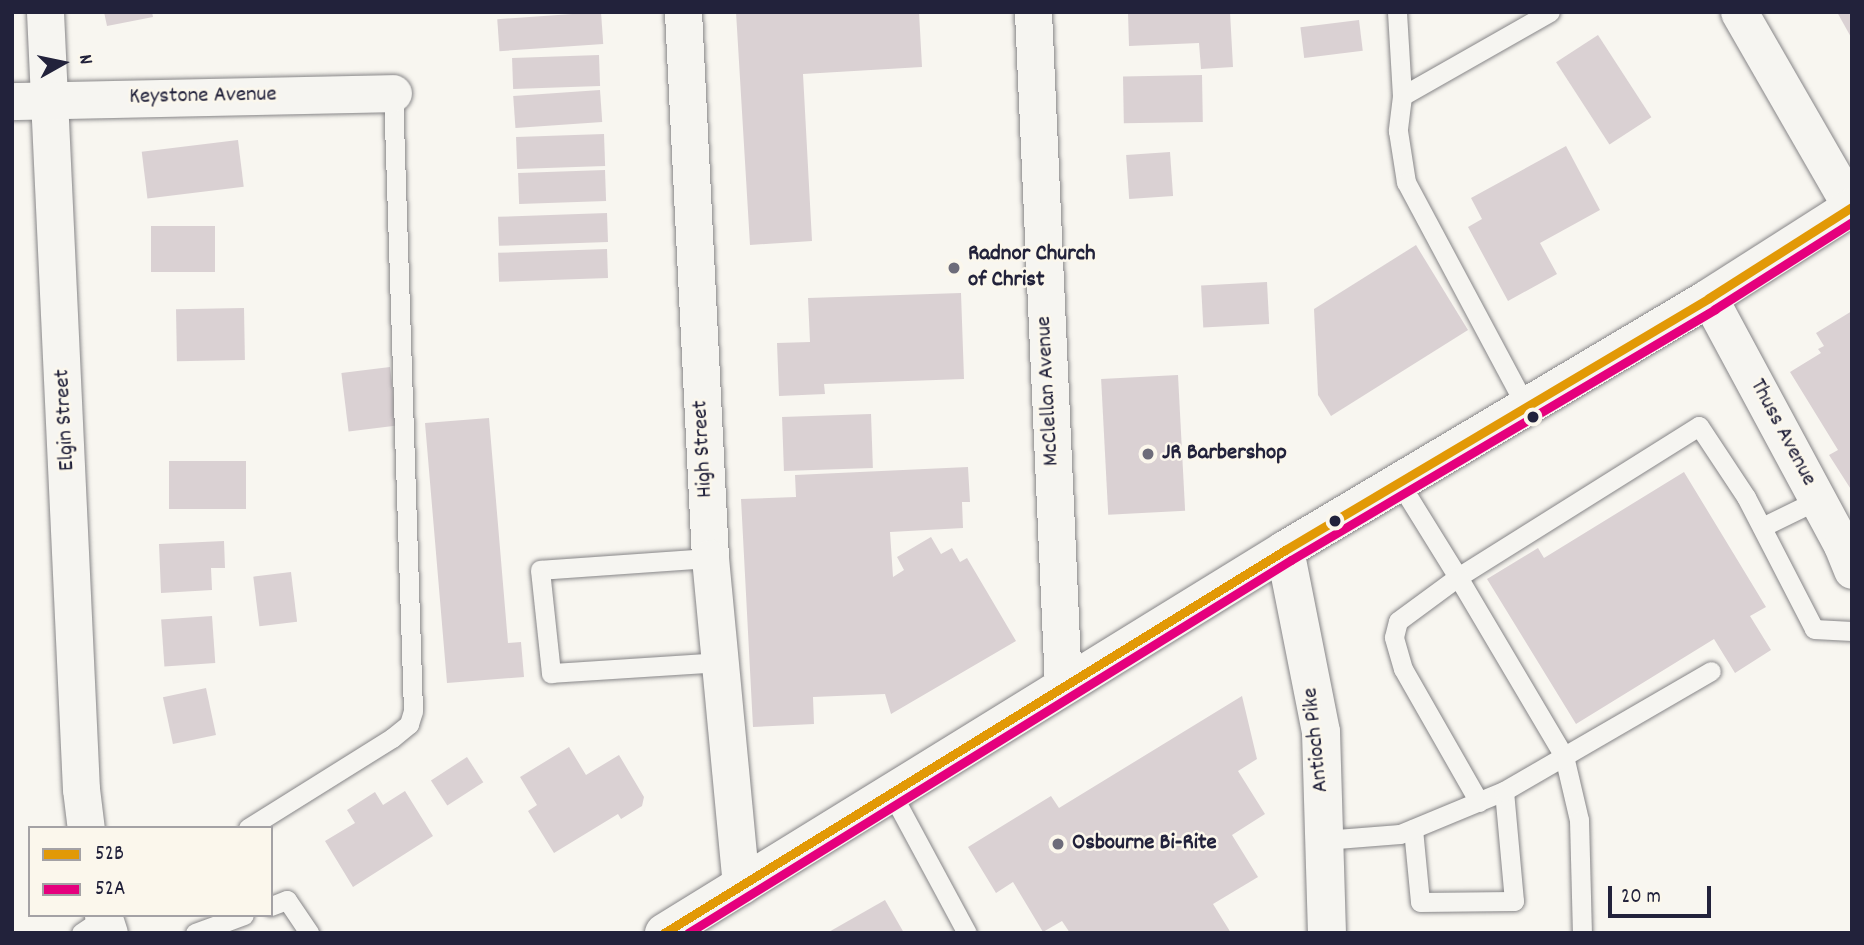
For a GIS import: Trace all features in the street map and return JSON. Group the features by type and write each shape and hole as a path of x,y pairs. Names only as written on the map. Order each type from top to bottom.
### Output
{"main road":[{"path":"664,933 1285,550 1709,298 1851,207"},
{"name":"Antioch Pike","path":"1285,550 1321,732 1327,933"}],"street":[{"name":"Elgin Street","path":"45,12 86,826"},
{"name":"High Street","path":"682,12 710,558 741,886"},
{"name":"McClellan Avenue","path":"1033,12 1063,685"},
{"path":"1740,12 1851,207"},
{"name":"Keystone Avenue","path":"12,101 393,93"},
{"name":"Thuss Avenue","path":"1709,298 1818,500 1852,570"}],"lane":[{"path":"1397,12 1402,96 1398,131 1406,182 1525,407"},
{"path":"1402,96 1550,12"},
{"path":"251,826 392,738 408,724 413,711 393,93"},
{"path":"1479,802 1403,669 1394,637 1398,621 1458,577 1699,426 1746,497 1814,629 1852,631"},
{"path":"1399,482 1563,756 1579,820 1582,933"},
{"path":"1762,527 1818,500"},
{"path":"710,558 540,570 551,674 720,662"},
{"path":"1324,840 1400,834 1504,792 1711,671"},
{"path":"891,792 967,933"},
{"path":"1413,829 1420,902 1514,901 1504,792"},
{"path":"273,905 287,900 309,933"},
{"path":"195,933 239,917"}],"building":[{"path":"104,12 152,12 153,17 107,26"},
{"path":"601,12 603,44 499,51 497,19"},
{"path":"736,12 919,12 922,67 803,74 812,241 750,245"},
{"path":"1128,12 1230,12 1233,67 1201,69 1199,43 1129,46"},
{"path":"1837,12 1852,12 1852,39"},
{"path":"1359,20 1363,51 1304,58 1300,27"},
{"path":"1598,35 1651,117 1609,144 1556,62"},
{"path":"599,55 600,86 513,89 512,58"},
{"path":"1202,75 1203,122 1124,123 1123,76"},
{"path":"600,90 602,122 515,128 513,96"},
{"path":"604,134 605,166 517,169 516,137"},
{"path":"238,140 244,187 147,198 142,152"},
{"path":"1566,146 1600,210 1540,243 1557,274 1508,301 1468,227 1482,219 1471,198"},
{"path":"1170,152 1173,196 1129,199 1126,155"},
{"path":"605,170 606,201 519,204 518,173"},
{"path":"607,213 608,242 499,246 498,217"},
{"path":"151,226 215,226 215,272 151,272"},
{"path":"1416,245 1468,330 1331,416 1318,395 1314,309"},
{"path":"607,249 608,278 499,282 498,253"},
{"path":"1267,282 1269,324 1203,327 1201,285"},
{"path":"961,293 964,379 824,384 825,394 779,396 777,343 810,342 808,298"},
{"path":"244,308 245,360 177,361 176,309"},
{"path":"1852,311 1852,491 1829,455 1838,450 1790,372 1821,353 1818,349 1824,346 1816,333"},
{"path":"390,367 397,426 349,432 341,373"},
{"path":"1178,375 1185,511 1108,515 1101,379"},
{"path":"871,414 873,468 784,471 782,417"},
{"path":"489,418 508,643 521,642 524,677 447,683 425,423"},
{"path":"169,461 246,461 246,509 169,509"},
{"path":"968,467 970,502 962,502 963,528 890,532 893,577 904,570 897,557 931,537 941,554 952,548 960,562 967,558 1016,641 891,714 885,694 813,697 814,724 753,727 741,499 796,497 795,475"},
{"path":"1684,472 1766,607 1750,616 1771,650 1735,673 1714,639 1576,724 1487,579 1538,548 1544,558"},
{"path":"224,541 225,568 211,568 212,590 161,593 159,544"},
{"path":"291,572 297,622 259,626 253,577"},
{"path":"212,616 215,663 164,666 161,620"},
{"path":"206,688 216,735 173,744 163,697"},
{"path":"1242,696 1257,759 1238,771 1265,814 1232,835 1258,877 1213,904 1231,933 1070,933 1062,921 1043,932 1013,882 996,893 968,847 1051,796 1059,808"},
{"path":"569,747 586,775 619,755 644,797 642,806 621,819 618,814 554,853 528,811 537,805 520,777"},
{"path":"467,757 483,782 447,806 431,780"},
{"path":"405,791 433,836 353,887 325,841 355,823 347,810 375,792 383,805"},
{"path":"885,900 904,933 827,933"}],"transit line":[{"name":"52B","path":"664,933 1285,550 1709,298 1852,207"},
{"name":"52A","path":"688,933 1291,560 1715,309 1852,222"}],"place":[{"name":"Radnor Church of Christ","path":"954,268"},
{"name":"JR Barbershop","path":"1148,454"},
{"name":"Osbourne Bi-Rite","path":"1058,844"}]}
